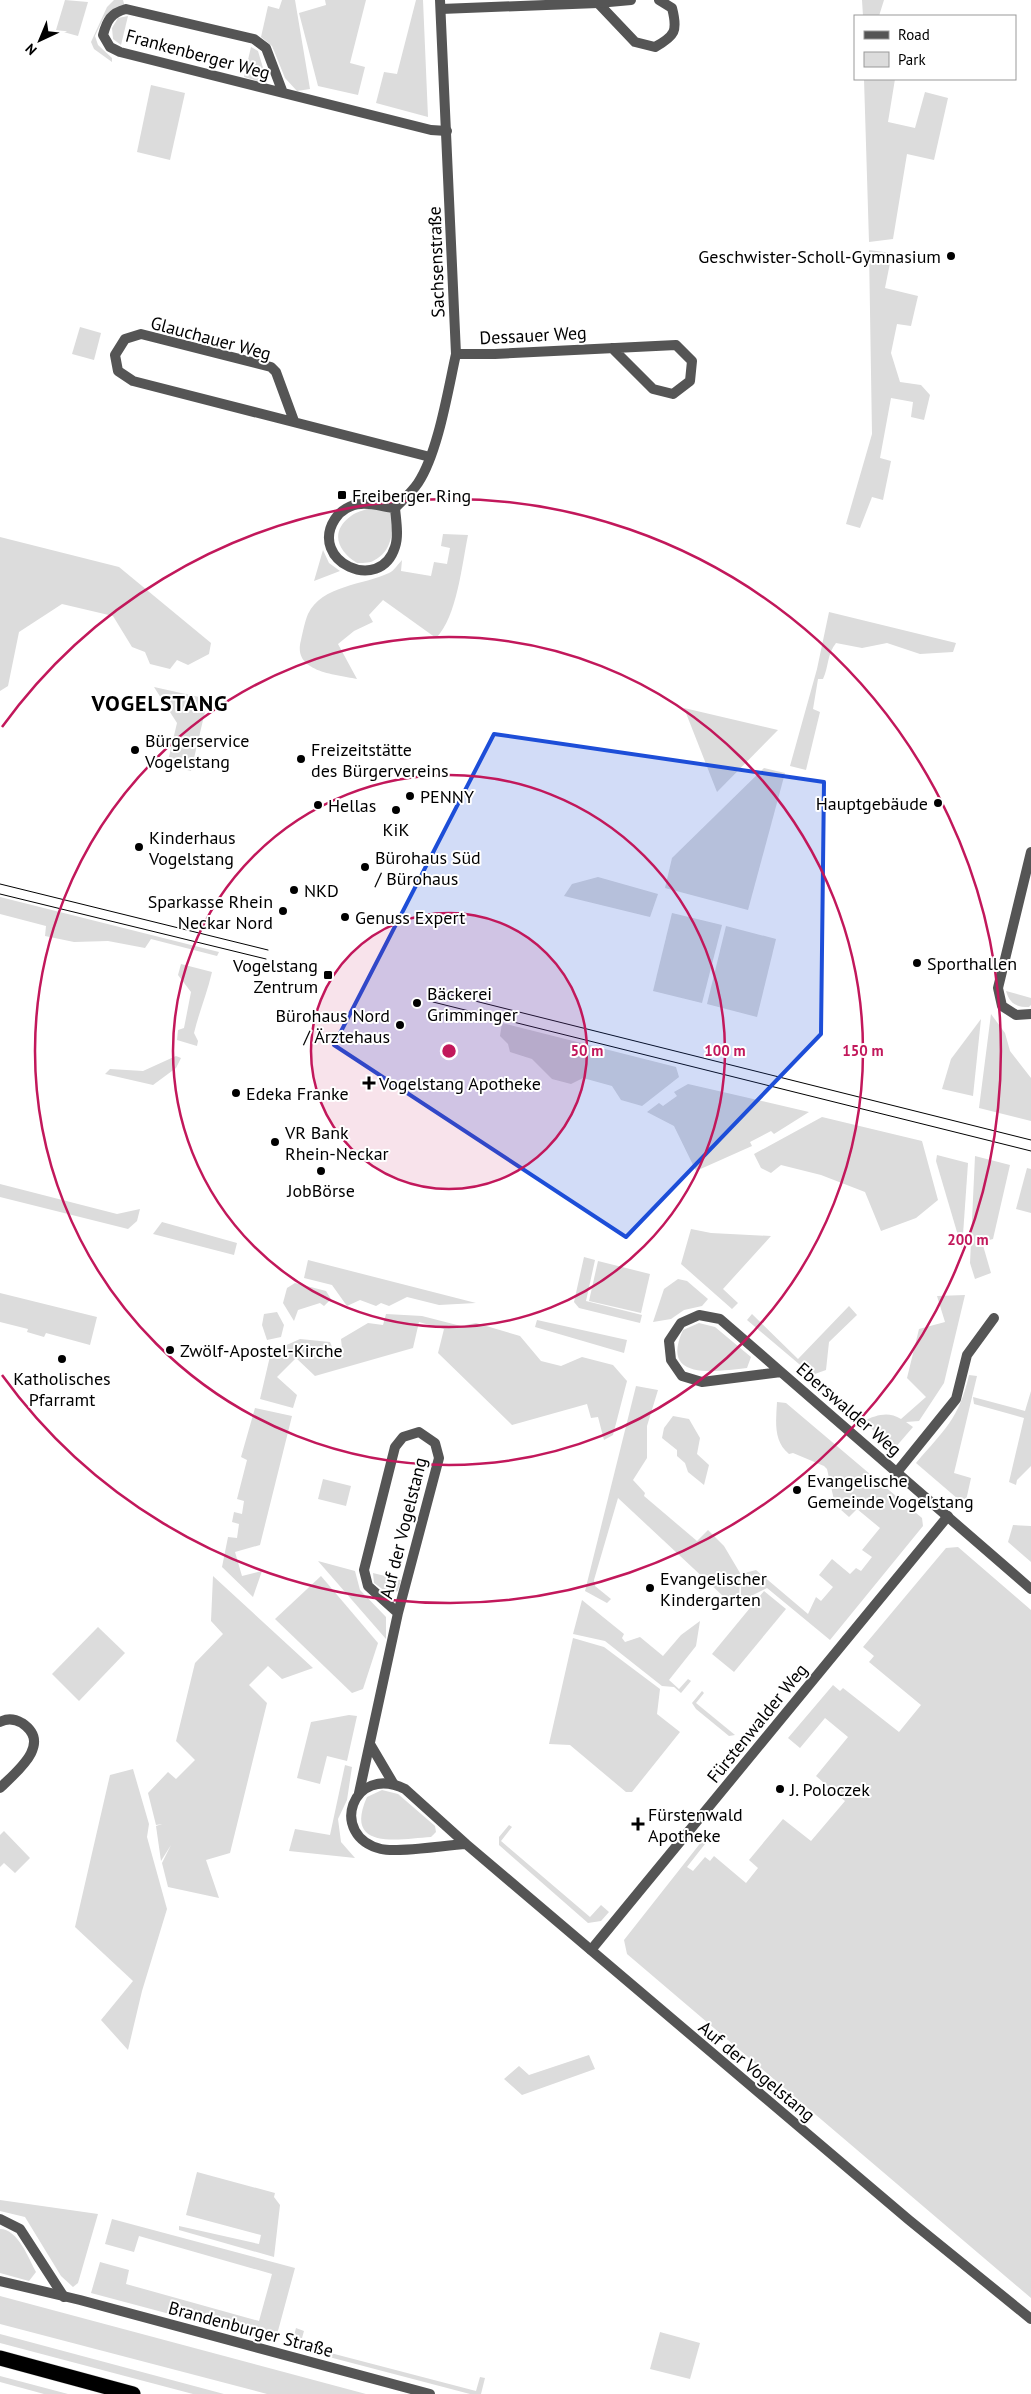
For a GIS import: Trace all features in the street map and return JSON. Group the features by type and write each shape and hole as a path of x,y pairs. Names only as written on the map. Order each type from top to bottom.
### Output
{"highway":[{"path":"0,2358 133,2394"}],"street":[{"path":"441,4 598,4 631,0"},
{"path":"598,4 635,42 655,47 670,38 676,24 672,8 659,0"},
{"name":"Sachsenstraße","path":"395,508 418,483 430,457 444,409 456,354 441,4"},
{"name":"Frankenberger Weg","path":"283,92 266,48 254,39 126,9 115,12 106,23 103,35 110,47 120,52 431,130 447,131"},
{"name":"Glauchauer Weg","path":"294,421 276,372 271,367 141,334 124,339 115,355 118,371 133,381 430,457"},
{"name":"Dessauer Weg","path":"456,354 676,345 692,361 690,382 673,394 654,389 612,348"},
{"path":"361,504 395,508 395,547 389,559 377,568 365,572 347,568 336,558 330,544 331,526 337,516 347,508 361,504"},
{"path":"1031,852 998,988 1002,1006 1016,1015 1031,1014"},
{"name":"Eberswalder Weg","path":"782,1372 702,1382 682,1376 671,1360 669,1341 681,1323 699,1315 720,1319 782,1372 948,1516 1031,1589"},
{"path":"897,1472 956,1400 967,1355 994,1318"},
{"name":"Auf der Vogelstang","path":"398,1614 368,1586 364,1570 395,1447 403,1437 419,1432 434,1443 440,1458 398,1614 359,1793 352,1806 351,1820 356,1834 368,1845 383,1849 466,1844"},
{"name":"Fürstenwalder Weg","path":"591,1950 948,1516"},
{"path":"0,1722 16,1720 29,1728 34,1738 34,1748 29,1758 0,1788"},
{"name":"Auf der Vogelstang","path":"370,1744 394,1783 405,1789 466,1844 868,2186 1031,2319"},
{"path":"359,1793 370,1785 382,1782 394,1783"},
{"path":"0,2219 20,2229 64,2297"},
{"name":"Brandenburger Straße","path":"0,2281 430,2394"}],"highlighted area":[{"path":"494,734 824,782 821,1034 626,1237 334,1045"}],"green space":[{"path":"65,0 88,2 78,36 56,30"},
{"path":"114,0 123,0 125,7 104,17 95,36 98,45 112,58 112,62 94,49 91,42 107,7"},
{"path":"282,0 295,0 310,89 297,91 285,78 272,46 261,37 268,6 279,9"},
{"path":"325,0 366,0 350,63 365,67 358,95 318,86 299,13 326,5"},
{"path":"416,0 423,0 428,117 376,103 384,72 397,74"},
{"path":"862,0 884,0 879,15 863,15"},
{"path":"128,16 121,45 113,39 112,28 118,18"},
{"path":"251,47 258,51 266,78 261,82 244,77"},
{"path":"864,80 895,80 888,122 915,128 925,92 948,98 934,160 907,154 893,239 869,242"},
{"path":"151,85 185,93 170,160 137,152"},
{"path":"869,250 892,253 885,288 918,296 911,326 897,324 891,353 900,382 921,385 930,395 924,420 911,417 913,402 891,398 880,458 891,461 883,500 872,497 860,528 846,524 872,434"},
{"path":"80,327 101,333 94,360 72,354"},
{"path":"373,507 391,511 391,539 385,552 380,557 371,562 357,563 341,547 338,535 340,528 353,514"},
{"path":"443,534 468,535 454,604 443,629 436,638 383,600 369,615 373,622 354,631 338,644 357,679 317,670 303,659 300,651 301,640 308,614 314,604 333,591 389,573 402,560 401,571 431,576 434,562 447,564 450,548 441,546"},
{"path":"0,537 119,567 211,643 209,654 188,665 177,660 170,669 150,664 145,652 132,647 113,616 62,604 19,632 8,686 0,691"},
{"path":"323,550 329,563 340,571 314,581"},
{"path":"829,612 956,643 953,652 920,654 887,643 862,648 836,643 831,651 823,679 818,679 813,709 820,712 806,770 790,766 817,669"},
{"path":"154,687 208,699 191,771 167,765 177,723"},
{"path":"684,708 778,730 717,792"},
{"path":"764,768 785,773 748,910 665,888 672,858"},
{"path":"598,877 658,894 650,917 564,896 572,884"},
{"path":"0,897 219,952 217,956 151,939 145,948 108,941 74,942 45,936 46,926 0,914"},
{"path":"672,913 722,925 702,1003 653,991"},
{"path":"726,926 776,939 757,1017 707,1004"},
{"path":"181,964 212,972 194,1033 198,1041 197,1046 177,1040 178,1030 184,1028 191,992 178,975"},
{"path":"1006,991 1031,998 1031,1005 1024,1007 1014,1004 1009,999"},
{"path":"991,1014 1005,1033 1010,1051 1031,1078 1031,1121 979,1108"},
{"path":"981,1019 973,1096 942,1089 951,1059"},
{"path":"502,1023 676,1067 679,1077 642,1106 621,1100 612,1086 583,1078 571,1084 552,1079 532,1059 510,1052 508,1044 500,1036"},
{"path":"176,1056 181,1058 176,1068 153,1085 105,1074 110,1069 143,1071"},
{"path":"688,1084 809,1112 774,1134 771,1131 750,1142 752,1146 696,1171 674,1126 647,1112 659,1103 663,1106 677,1096 674,1092"},
{"path":"822,1117 922,1141 938,1200 916,1218 881,1231 865,1192 821,1175 781,1165 771,1173 761,1168 754,1154"},
{"path":"937,1155 968,1163 962,1249 936,1161"},
{"path":"975,1156 1010,1165 993,1239 982,1242 991,1273 975,1279 970,1263"},
{"path":"1027,1168 1031,1169 1031,1213 1016,1209"},
{"path":"0,1184 117,1214 140,1209 137,1221 128,1229 0,1197"},
{"path":"162,1222 237,1243 234,1255 153,1234"},
{"path":"691,1229 711,1233 771,1236 723,1289 738,1303 732,1309 681,1264"},
{"path":"584,1257 595,1260 586,1301 642,1315 640,1323 579,1308 574,1302"},
{"path":"308,1260 476,1303 439,1305 407,1297 389,1306 381,1303 376,1306 360,1300 347,1306 332,1285 304,1278"},
{"path":"598,1261 650,1274 641,1313 589,1301"},
{"path":"678,1279 687,1281 708,1299 702,1306 684,1310 671,1319 653,1322 664,1289"},
{"path":"295,1283 326,1291 331,1299 324,1306 320,1303 298,1310 294,1321 283,1303 287,1288"},
{"path":"0,1293 97,1317 90,1345 46,1333 44,1337 27,1332 28,1329 0,1322"},
{"path":"965,1295 944,1383 919,1421 906,1422 913,1427 894,1449 863,1421 882,1415 892,1415 901,1419 926,1397 907,1378 919,1329 945,1322 937,1296"},
{"path":"849,1306 857,1315 829,1342 826,1370 812,1375 747,1320 752,1314 798,1359"},
{"path":"277,1312 284,1325 281,1337 267,1340 262,1325 264,1314"},
{"path":"386,1314 422,1316 461,1326 476,1323 520,1336 541,1361 561,1366 582,1357 613,1365 627,1381 613,1435 604,1440 598,1417 591,1418 587,1404 512,1425 438,1353 444,1329 419,1322 413,1348 315,1376 296,1358 277,1377 297,1395 293,1408 260,1399 271,1352 300,1339 330,1342 333,1349 337,1351 342,1348 341,1339 368,1323 383,1325"},
{"path":"537,1320 627,1340 624,1353 535,1327"},
{"path":"699,1323 715,1327 751,1357 747,1368 707,1371 695,1370 685,1366 679,1358 678,1347 683,1330"},
{"path":"969,1375 977,1376 954,1473 971,1478 965,1505 916,1463 949,1423 960,1403"},
{"path":"636,1386 658,1390 647,1426 647,1458 633,1480 645,1493 644,1496 697,1541 708,1530 724,1546 740,1573 739,1602 723,1596 618,1498 594,1580 595,1586 611,1599 607,1603 585,1591"},
{"path":"1031,1391 1031,1466 1017,1480 1016,1485 1009,1482 1024,1418 974,1404 973,1397 1025,1411"},
{"path":"777,1402 786,1403 922,1518 923,1526 830,1640 767,1588 741,1601 741,1574 756,1570 808,1614 816,1597 821,1601 833,1587 819,1575 832,1559 850,1574 856,1568 861,1571 872,1557 862,1550 880,1528 857,1509 849,1517 840,1509 841,1507 834,1500 827,1469 824,1466 793,1453 789,1454 784,1449 778,1437"},
{"path":"255,1408 292,1416 260,1545 235,1552 242,1576 262,1571 253,1597 222,1567 228,1537 237,1538 239,1524 232,1522 234,1512 242,1514 244,1501 237,1499 247,1460 241,1457"},
{"path":"673,1416 689,1419 700,1438 697,1454 709,1465 704,1485 688,1472 685,1463 677,1456 677,1450 662,1438 664,1428"},
{"path":"323,1479 351,1486 346,1506 318,1499"},
{"path":"1013,1525 1031,1526 1031,1562 1008,1542"},
{"path":"958,1547 1031,1610 1031,2298 627,1954 624,1940 702,1841 705,1844 687,1867 693,1871 705,1857 710,1861 714,1856 746,1883 758,1868 749,1860 783,1819 811,1841 845,1801 816,1776 848,1737 825,1718 800,1748 788,1738 833,1685 840,1691 843,1688 899,1732 921,1705 869,1662 874,1656 863,1647 946,1548"},
{"path":"318,1561 355,1571 360,1590 386,1617 386,1639"},
{"path":"373,1573 401,1580 398,1591 389,1594 374,1583"},
{"path":"213,1576 313,1668 282,1679 268,1666 249,1685 267,1703 230,1853 206,1860 219,1898 168,1887 162,1863 171,1845 161,1861 156,1826 162,1824 156,1825 148,1793 168,1772 176,1779 195,1760 176,1741 195,1663 223,1634 211,1621"},
{"path":"321,1576 378,1643 363,1689 352,1693 275,1619"},
{"path":"764,1591 786,1609 734,1672 712,1654"},
{"path":"582,1600 624,1634 622,1638 625,1642 640,1637 663,1656 681,1635 700,1621 696,1646 669,1680 679,1689 688,1679 691,1681 681,1693 674,1687 662,1686 605,1641 573,1634"},
{"path":"98,1627 125,1653 79,1701 52,1674"},
{"path":"573,1638 604,1647 660,1689 657,1714 680,1732 632,1792 626,1792 570,1745 549,1744"},
{"path":"702,1691 704,1693 696,1703 735,1735 729,1736 696,1709 692,1703"},
{"path":"349,1715 357,1716 347,1761 327,1756 320,1784 297,1778 311,1722"},
{"path":"345,1765 352,1767 347,1800 338,1819 341,1842 355,1858 289,1851 295,1829 330,1835"},
{"path":"133,1769 149,1824 147,1837 167,1909 142,1991 128,2050 101,2020 133,1981 75,1927 110,1775"},
{"path":"382,1790 398,1794 435,1826 436,1832 431,1837 404,1839 378,1838 368,1834 362,1826 362,1814 367,1797"},
{"path":"509,1825 512,1827 501,1841 590,1917 601,1905 609,1912 601,1921 588,1923 499,1845 499,1837"},
{"path":"4,1831 30,1858 15,1873 4,1863 0,1867 0,1835"},
{"path":"589,2055 595,2069 522,2095 504,2079 519,2066 529,2075"},
{"path":"197,2172 275,2193 274,2197 280,2205 274,2257 179,2230 179,2226 259,2244 261,2235 186,2215"},
{"path":"0,2200 98,2214 78,2283 73,2287 61,2276 25,2217 0,2211"},
{"path":"112,2219 295,2268 275,2342 91,2293 100,2262 129,2270 126,2284 259,2321 272,2274 139,2236 134,2252 105,2244"},
{"path":"0,2229 12,2234 26,2253 36,2272 29,2281 0,2273"},
{"path":"0,2296 366,2394 267,2394 0,2324"},
{"path":"296,2328 304,2331 300,2345 476,2391 480,2377 485,2378 481,2394 470,2394 291,2347"},
{"path":"660,2332 700,2343 690,2379 650,2369"},
{"path":"0,2334 224,2394 193,2394 0,2343"},
{"path":"0,2376 68,2394 44,2394 0,2382"}],"tram line":[{"path":"0,884 268,950"},
{"path":"0,894 266,959"},
{"path":"435,991 1031,1140"},
{"path":"433,1002 1031,1151"}],"place":[{"name":"Geschwister-Scholl-Gymnasium","path":"951,256"},
{"name":"Freiberger Ring","path":"342,495"},
{"name":"Bürgerservice Vogelstang","path":"135,750"},
{"name":"Freizeitstätte des Bürgervereins","path":"301,759"},
{"name":"PENNY","path":"410,796"},
{"name":"Hauptgebäude","path":"938,803"},
{"name":"Hellas","path":"318,805"},
{"name":"KiK","path":"396,810"},
{"name":"Kinderhaus Vogelstang","path":"139,847"},
{"name":"Bürohaus Süd / Bürohaus","path":"365,867"},
{"name":"NKD","path":"294,890"},
{"name":"Sparkasse Rhein Neckar Nord","path":"283,911"},
{"name":"Genuss Expert","path":"345,917"},
{"name":"Sporthallen","path":"917,963"},
{"name":"Vogelstang Zentrum","path":"328,975"},
{"name":"Bäckerei Grimminger","path":"417,1003"},
{"name":"Bürohaus Nord / Ärztehaus","path":"400,1025"},
{"name":"Vogelstang Apotheke","path":"369,1083"},
{"name":"Edeka Franke","path":"236,1093"},
{"name":"VR Bank Rhein-Neckar","path":"275,1142"},
{"name":"JobBörse","path":"321,1171"},
{"name":"Zwölf-Apostel-Kirche","path":"170,1350"},
{"name":"Katholisches Pfarramt","path":"62,1359"},
{"name":"Evangelische Gemeinde Vogelstang","path":"797,1490"},
{"name":"Evangelischer Kindergarten","path":"650,1588"},
{"name":"J. Poloczek","path":"780,1789"},
{"name":"Fürstenwald Apotheke","path":"638,1824"}],"district":[{"name":"VOGELSTANG","path":"160,703"}]}
